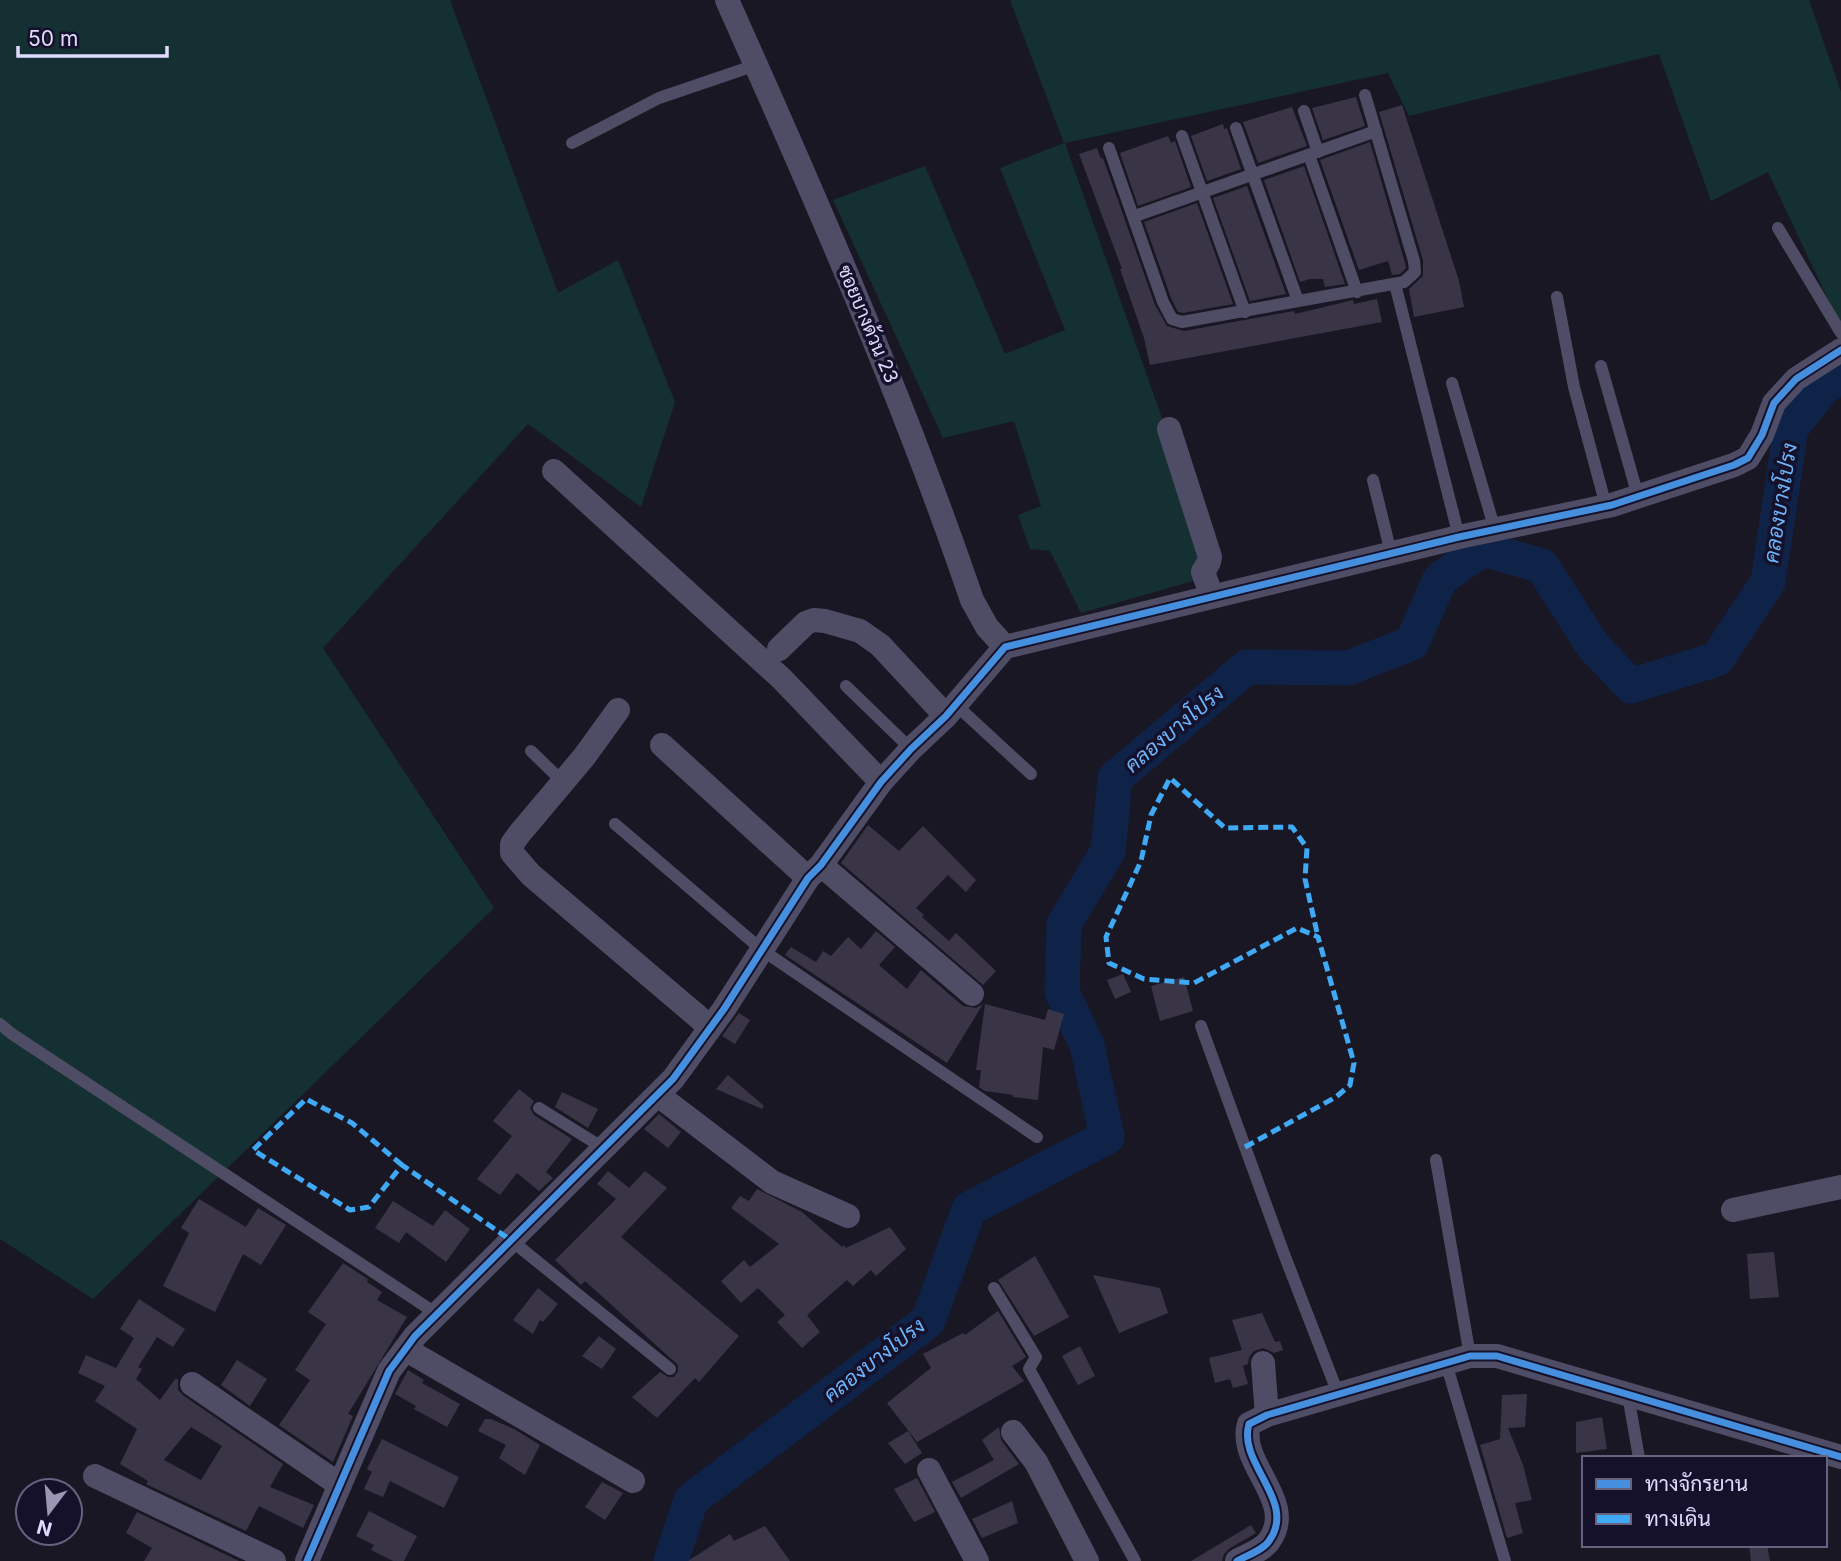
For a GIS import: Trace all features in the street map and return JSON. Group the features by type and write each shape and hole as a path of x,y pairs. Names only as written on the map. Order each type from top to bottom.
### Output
{"street":[{"name":"ซอยบางด้วน 23","path":"727,0 833,240 901,406 972,600 987,627 1005,647"},
{"path":"307,1561 389,1371 405,1349 666,1087 710,1027 815,871 881,782 951,711 1005,647 1459,537 1606,506 1734,465 1748,458 1762,435 1774,403 1796,379 1841,350"},
{"path":"1169,429 1210,557 1203,572 1212,597"},
{"path":"554,471 781,678 881,782"},
{"path":"779,649 806,623 814,620 860,631 880,645 951,711"},
{"path":"618,710 511,848 517,862 710,1027"},
{"path":"662,745 815,871 972,994"},
{"path":"666,1087 772,1182 848,1216"},
{"path":"1733,1210 1841,1187"},
{"path":"405,1349 634,1481"},
{"path":"1238,1561 1268,1543 1276,1527 1277,1511 1251,1452 1246,1433 1249,1424 1267,1415 1470,1356 1497,1356 1841,1457"},
{"path":"1263,1363 1267,1415"},
{"path":"192,1384 340,1485"},
{"path":"1013,1432 1036,1462 1087,1561"},
{"path":"929,1470 976,1561"},
{"path":"95,1476 274,1561"}],"lane":[{"path":"572,143 659,98 756,65"},
{"path":"1109,148 1163,302 1172,319 1182,322 1357,292 1404,282 1412,278 1415,272 1365,95"},
{"path":"1304,111 1314,153 1357,292"},
{"path":"1236,128 1297,301"},
{"path":"1135,216 1376,131"},
{"path":"1182,136 1245,312"},
{"path":"1778,228 1841,333"},
{"path":"1395,284 1459,537"},
{"path":"1557,298 1574,387 1606,506"},
{"path":"1601,366 1638,496"},
{"path":"1452,383 1495,530"},
{"path":"1373,480 1391,553"},
{"path":"846,686 911,749"},
{"path":"951,711 1031,774"},
{"path":"531,751 563,782"},
{"path":"615,824 762,950 1037,1137"},
{"path":"0,1024 438,1314"},
{"path":"1201,1026 1339,1396"},
{"path":"539,1108 605,1149"},
{"path":"1436,1160 1470,1356"},
{"path":"512,1241 670,1369"},
{"path":"994,1287 1036,1357 1029,1369 1135,1561"},
{"path":"1446,1363 1505,1561"},
{"path":"1628,1395 1639,1456"}],"green space":[{"path":"0,0 450,0 558,293 618,260 675,402 641,507 528,424 323,648 494,908 93,1299 0,1239"},
{"path":"1010,0 1809,0 1841,92 1841,327 1768,172 1711,201 1659,54 1409,116 1388,73 1065,143 1213,563 1200,579 1081,613 1050,551 1030,549 1018,515 1041,506 1014,421 943,438 833,200 925,166 1005,354 1065,330 1000,168 1064,143"}],"building":[{"path":"1356,97 1365,126 1323,140 1312,108"},
{"path":"1402,105 1459,281 1464,307 1414,317 1409,289 1423,276 1423,260 1379,112"},
{"path":"1292,107 1307,146 1258,163 1243,122"},
{"path":"1223,124 1224,129 1227,128 1241,169 1207,181 1191,136"},
{"path":"1168,136 1171,143 1175,141 1191,187 1138,206 1120,153"},
{"path":"1370,142 1405,263 1406,268 1400,274 1392,275 1388,261 1359,270 1320,160"},
{"path":"1097,148 1101,159 1103,158 1155,305 1167,326 1184,331 1294,311 1295,314 1353,300 1354,304 1377,299 1382,322 1150,365 1122,269 1079,154"},
{"path":"1304,166 1345,284 1325,287 1323,279 1300,282 1264,180"},
{"path":"1247,186 1286,294 1250,301 1213,198"},
{"path":"1197,203 1233,304 1183,313 1178,312 1171,298 1144,222"},
{"path":"868,825 899,851 923,826 976,880 966,892 948,875 916,908 924,915 922,917 949,941 956,933 996,971 983,985 841,863"},
{"path":"876,931 895,947 879,965 907,989 921,970 963,1006 976,1008 983,1004 947,1063 785,955 791,947 816,962 823,951 831,956 848,937 861,949"},
{"path":"1123,974 1131,992 1115,999 1107,980"},
{"path":"1184,977 1193,1011 1160,1021 1151,986"},
{"path":"985,1004 1045,1020 1048,1009 1064,1014 1054,1050 1043,1047 1038,1100 985,1091 979,1087 981,1070 976,1070"},
{"path":"739,1013 750,1020 735,1044 722,1036"},
{"path":"728,1075 764,1106 762,1109 716,1089"},
{"path":"519,1089 534,1101 530,1108 534,1115 572,1139 546,1172 553,1178 539,1191 517,1173 500,1195 477,1179 512,1136 493,1121"},
{"path":"562,1092 598,1109 588,1128 555,1107"},
{"path":"659,1114 681,1132 668,1148 644,1129"},
{"path":"608,1171 629,1188 645,1171 667,1188 621,1237 739,1336 699,1382 695,1378 657,1418 632,1397 660,1372 674,1377 678,1365 585,1281 581,1285 555,1260 616,1199 597,1184"},
{"path":"757,1189 802,1212 842,1247 844,1245 846,1248 890,1227 906,1249 876,1276 871,1270 853,1286 847,1280 807,1315 820,1332 802,1348 777,1322 785,1315 758,1288 741,1303 721,1281 744,1260 750,1267 779,1244 731,1208 740,1196 749,1201"},
{"path":"199,1199 246,1227 258,1208 286,1225 261,1265 243,1254 215,1312 163,1286 189,1233 181,1228"},
{"path":"393,1201 433,1226 445,1210 470,1229 446,1262 406,1232 399,1243 375,1228"},
{"path":"1774,1252 1779,1297 1750,1299 1747,1254"},
{"path":"1035,1256 1069,1317 1034,1336 998,1280"},
{"path":"343,1263 382,1292 377,1300 407,1317 348,1414 353,1416 333,1462 279,1425 310,1380 295,1370 326,1324 308,1312"},
{"path":"1093,1275 1160,1288 1168,1313 1119,1333"},
{"path":"538,1288 558,1304 543,1322 540,1320 533,1334 513,1320"},
{"path":"139,1299 185,1329 173,1347 157,1337 138,1367 142,1369 136,1379 160,1400 176,1378 178,1390 184,1396 283,1464 270,1487 314,1505 303,1528 259,1506 246,1531 146,1484 148,1481 120,1464 137,1429 95,1401 105,1386 78,1373 86,1355 116,1368 134,1338 120,1329","holes":["191,1427 222,1446 201,1480 164,1460"]},
{"path":"998,1311 1026,1357 1012,1366 1024,1381 917,1442 887,1403 931,1368 923,1354 963,1333 965,1335"},
{"path":"1262,1313 1275,1342 1280,1341 1283,1350 1274,1353 1263,1348 1254,1351 1248,1364 1243,1366 1248,1384 1233,1388 1230,1379 1215,1383 1209,1358 1242,1350 1232,1320"},
{"path":"599,1336 616,1349 602,1369 582,1356"},
{"path":"1080,1346 1095,1376 1078,1385 1062,1356"},
{"path":"237,1360 267,1379 250,1406 221,1385"},
{"path":"408,1370 424,1380 422,1383 460,1404 447,1427 414,1409 416,1406 395,1394"},
{"path":"1527,1394 1525,1427 1508,1428 1523,1465 1532,1500 1515,1503 1523,1533 1507,1538 1480,1445 1500,1439 1502,1395"},
{"path":"1602,1417 1607,1449 1576,1453 1576,1422"},
{"path":"485,1419 514,1429 540,1445 525,1475 499,1458 506,1445 478,1431"},
{"path":"999,1427 1001,1440 1019,1464 961,1498 952,1482 994,1460 982,1440"},
{"path":"908,1431 922,1453 905,1464 888,1443"},
{"path":"382,1439 459,1477 444,1508 390,1481 383,1497 364,1489 372,1472 367,1469"},
{"path":"917,1478 935,1512 914,1522 894,1489"},
{"path":"602,1482 623,1493 605,1520 585,1507"},
{"path":"1012,1501 1018,1523 982,1538 972,1519"},
{"path":"369,1511 417,1536 404,1561 393,1561 371,1550 374,1545 356,1536"},
{"path":"137,1512 239,1561 144,1561 152,1548 126,1533"},
{"path":"1251,1525 1256,1533 1230,1548 1222,1561 1191,1561"},
{"path":"765,1526 790,1561 688,1561 730,1534 734,1541"},
{"path":"1749,1547 1767,1547 1770,1561 1751,1561"}],"waterway":[{"name":"คลองบางโปรง","path":"671,1561 691,1500 928,1321 969,1209 1107,1137 1087,1045 1062,992 1064,924 1108,851 1115,778 1247,667 1348,668 1412,643 1440,579 1483,549 1542,566 1593,646 1631,686 1717,659 1768,582 1791,428 1824,387 1841,377"}],"marked path":[{"path":"1245,1147 1336,1097 1350,1085 1354,1063 1318,937 1297,928 1194,983 1144,979 1109,963 1106,937 1141,861 1151,815 1170,778 1225,828 1292,827 1307,848 1305,879 1318,937"},
{"path":"402,1165 352,1123 306,1099 253,1150 350,1210 369,1207 402,1165 512,1241"}],"cycle path":[{"path":"307,1561 389,1371 415,1336 673,1079 724,1009 808,878 821,865 881,782 946,716 1005,647 1459,537 1612,505 1734,465 1748,458 1762,435 1774,403 1796,379 1841,350"},
{"path":"1237,1561 1266,1544 1276,1526 1272,1497 1251,1454 1249,1424 1267,1415 1470,1356 1497,1356 1841,1457"}]}
